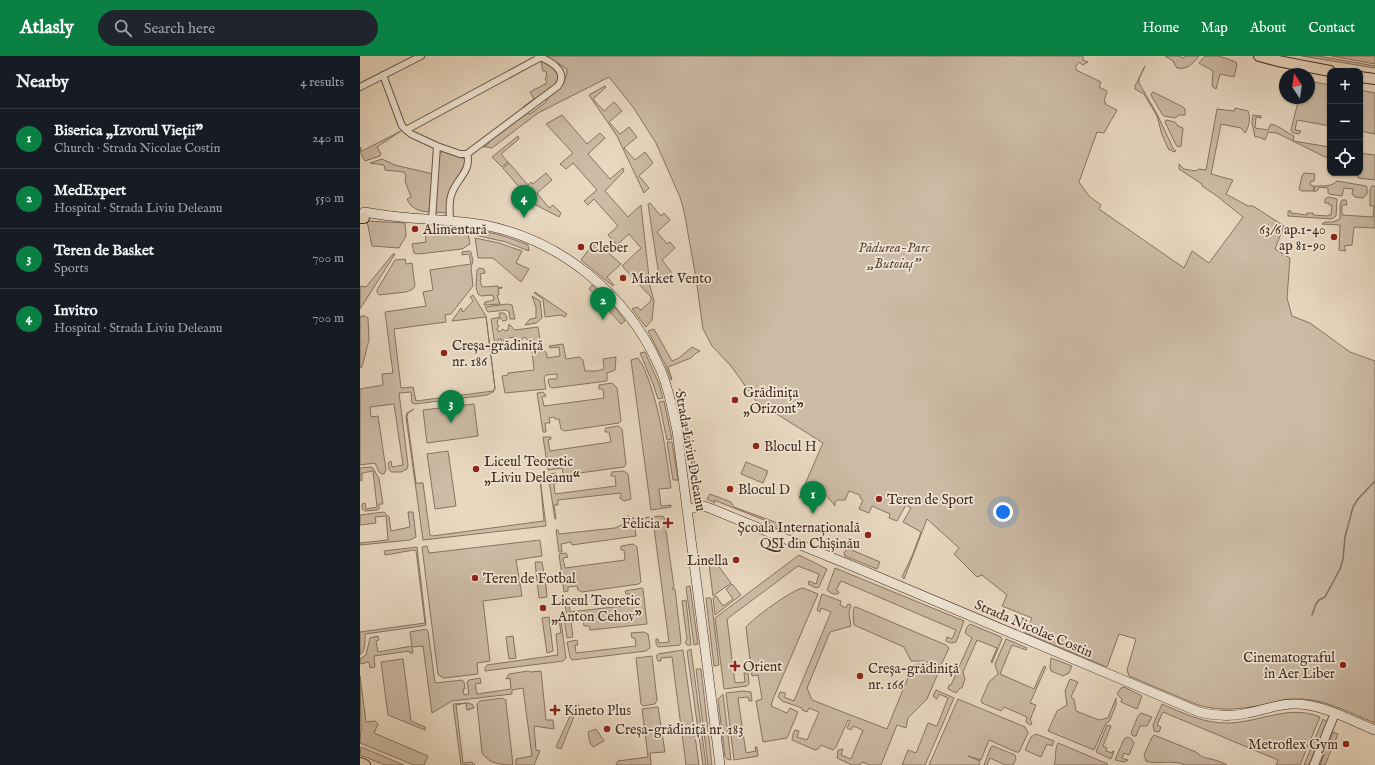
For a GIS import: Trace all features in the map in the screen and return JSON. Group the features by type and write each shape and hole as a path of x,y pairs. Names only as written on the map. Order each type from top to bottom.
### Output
{"main road":[{"path":"1259,56 1327,70"},
{"path":"1363,77 1375,79"},
{"name":"Strada Liviu Deleanu","path":"361,215 450,221 484,225 508,231 545,246 572,261 610,293 641,333 662,374 672,407 677,431 720,765"},
{"name":"Strada Nicolae Costin","path":"688,509 701,506 712,509 850,565 1199,712 1231,716 1294,704 1312,706 1375,730"},
{"path":"360,763 366,765"}],"street":[{"path":"360,87 421,56"},
{"path":"383,75 400,122 406,130 411,134 437,146 460,154 467,154 558,86 561,79 560,70 555,65 540,57 406,130"},
{"path":"432,220 437,146"},
{"path":"450,221 450,196 468,166 469,161 467,154"},
{"path":"1314,765 1335,714"}],"green space":[{"name":"Pădurea-Parc „Butoiaș”","path":"546,56 1083,56 1083,60 1088,62 1083,65 1079,62 1076,66 1076,70 1101,82 1099,87 1107,91 1104,101 1106,102 1105,104 1117,110 1104,133 1097,132 1079,182 1089,196 1101,205 1099,209 1184,268 1192,251 1209,263 1243,217 1202,186 1202,184 1179,169 1179,164 1184,169 1196,171 1199,169 1206,170 1217,109 1234,111 1235,108 1248,111 1249,122 1245,133 1241,128 1221,124 1211,174 1233,180 1226,194 1248,206 1253,206 1284,226 1275,249 1290,258 1287,298 1292,316 1310,323 1350,352 1375,361 1375,723 1334,706 1313,700 1291,699 1258,706 1232,709 1198,705 1129,676 1127,670 1136,639 1119,634 1107,667 1025,633 1032,618 1002,606 1007,595 982,575 977,577 954,554 959,548 927,519 904,579 902,577 921,532 903,522 911,508 906,505 897,521 889,518 890,514 872,506 869,513 859,509 863,500 860,498 860,495 849,491 845,500 837,500 835,502 835,506 819,486 799,498 823,443 756,401 731,366 712,346 703,329 696,278 684,211 680,197 656,143 633,107 609,77 538,113 492,148 484,147 489,143 488,140 525,113 530,114 546,102 548,96 562,86 567,74 567,69"},
{"path":"1165,56 1179,56 1183,58 1186,56 1199,56 1190,66 1177,68 1173,61"},
{"path":"1205,56 1219,56 1236,62 1237,65 1234,77 1220,74 1216,89 1212,86 1213,71 1199,63"},
{"path":"1302,56 1318,56 1375,66 1375,68"},
{"path":"1332,56 1375,56 1375,64"},
{"path":"541,62 544,62 557,70 559,78 557,84 524,109 523,107 534,99 530,92 547,83 545,78 547,77 546,71 543,71"},
{"path":"1145,66 1139,79 1139,83 1157,114 1173,148 1176,151 1173,152 1172,150 1169,150 1162,135 1157,116 1144,94 1135,89 1135,86"},
{"path":"1315,82 1327,84 1327,125 1297,120 1295,130 1301,131 1299,134 1293,133 1291,130 1298,104 1315,104"},
{"path":"605,86 606,87 593,99 604,111 614,102 622,111 609,122 620,134 629,127 637,137 624,148 635,160 645,152 653,163 639,176 649,188 644,193 617,136 589,95"},
{"path":"1363,91 1375,93 1375,134 1363,132"},
{"path":"1153,92 1183,107 1185,109 1185,115 1179,115 1175,118 1164,116 1152,97 1151,94"},
{"path":"562,115 587,144 600,133 605,138 588,154 610,179 623,168 624,171 605,191 628,217 641,205 650,286 654,301 652,320 646,327 632,309 637,307 641,310 651,301 651,297 622,266 641,248 629,234 617,245 608,235 618,226 594,199 588,205 584,201 597,190 573,163 566,169 560,164 573,153 546,124"},
{"path":"1253,115 1261,116 1261,118 1256,117 1255,128 1268,130 1271,124 1274,125 1294,136 1293,141 1277,133 1268,132 1265,140 1255,137 1252,123"},
{"path":"1166,120 1175,122 1178,126 1183,128 1181,146 1178,147 1176,145 1165,122"},
{"path":"401,131 377,147 381,154 380,156 365,161 361,154 360,147 362,151"},
{"path":"518,136 519,139 501,154 508,162 502,167 492,157"},
{"path":"1293,141 1327,147 1327,157"},
{"path":"443,151 465,159 466,163 448,196 446,213 434,212 439,154"},
{"path":"1363,153 1375,155 1375,180 1358,178 1358,176 1363,176"},
{"path":"382,159 395,165 433,174 429,212 416,209 407,199 411,197 405,181 406,176 404,172 385,170 384,165 370,163"},
{"path":"509,163 528,185 531,182 533,184 546,173 552,180 537,193 549,208 553,205 561,213 559,217 513,193 519,187 503,168"},
{"path":"1304,173 1315,174 1314,181 1311,181 1310,185 1314,186 1313,191 1301,191 1299,189"},
{"path":"1337,181 1366,186 1367,194 1363,198 1355,197 1352,194 1353,189 1344,188 1342,196 1329,194 1328,188 1319,187 1318,190 1314,192 1315,186 1330,185"},
{"path":"1372,186 1375,186 1375,228 1354,227 1352,245 1344,246 1346,251 1339,250 1340,225 1322,224 1340,219 1340,205 1342,200 1346,200 1347,205 1342,205 1342,215 1373,217 1374,206 1370,206 1370,190"},
{"path":"1328,197 1337,199 1336,216 1332,219 1288,216 1288,211 1291,211 1291,213 1307,215 1307,213 1313,213 1313,215 1331,215 1332,205 1325,203 1325,199"},
{"path":"650,203 661,216 664,213 670,220 657,232 667,244 670,242 675,248 662,260 672,273 660,282 648,204"},
{"path":"367,221 405,223 406,236 399,248 372,246"},
{"path":"442,226 467,229 470,244 462,249 418,254 414,253 412,244 426,242 425,233 441,232"},
{"path":"474,230 495,234 522,242 528,245 529,251 506,242 475,235"},
{"path":"475,238 499,243 522,251 516,263 529,269 521,282 493,258 478,258"},
{"path":"596,242 621,264 607,277 614,285 613,286 581,260"},
{"path":"462,252 471,252 473,261 471,267 473,286 451,314 445,315 446,322 394,329 401,388 413,387 416,401 493,391 495,389 493,392 487,395 415,404 412,403 411,392 399,393 408,465 407,469 401,472 391,472 388,463 391,461 392,467 403,465 394,404 370,407 371,417 378,416 386,470 384,474 382,474 379,472 375,463 360,465 360,389 383,385 382,374 393,373 385,312 426,306 423,292 433,290 430,270 471,264 469,254 462,255"},
{"path":"393,254 395,254 360,309 360,286 366,287"},
{"path":"405,259 406,264 412,263 415,286 413,289 406,292 379,295 377,290 395,260"},
{"path":"479,268 484,269 485,273 480,274 482,287 502,287 498,289 499,295 497,295 500,304 484,305 485,302 494,300 493,295 481,296 478,294 476,287 477,270"},
{"path":"592,285 613,305 625,321 621,324 589,289"},
{"path":"535,292 567,314 565,317 561,315 545,317 543,299 534,293"},
{"path":"473,295 486,316 490,352 486,317 452,321 461,308 463,312 473,301 470,297"},
{"path":"532,296 540,301 542,318 536,323 525,325 530,319 536,318 536,307"},
{"path":"507,304 512,305 515,319 510,319 509,312 506,310 488,312 485,307"},
{"path":"499,313 504,313 507,320 503,321 500,318 498,319 497,324 499,326 497,329 499,332 503,329 505,331 508,330 509,324 515,330 538,327 541,347 547,354 547,358 560,356 559,347 550,348 549,346 563,344 566,359 580,357 583,360 585,371 597,371 604,369 603,359 616,357 615,370 607,373 607,381 552,388 550,387 548,381 549,379 557,379 557,374 546,375 544,378 546,389 505,393 502,376 508,375 508,373 534,370 531,342 524,337 519,343 516,344 515,337 504,339 504,344 502,344 501,339 498,339 498,344 495,345 491,319 500,317"},
{"path":"361,316 368,318 369,340 362,367 360,368 360,319"},
{"path":"654,329 672,361 679,358 692,347 700,351 691,358 668,367 671,380 666,366 648,331"},
{"path":"645,352 659,384 663,398 658,399 640,353"},
{"path":"638,358 649,381 663,434 671,488 659,489 661,506 671,505 671,507 651,510 631,360"},
{"path":"612,383 617,388 621,421 619,423 564,431 561,429 559,419 555,419 554,417 549,418 550,423 545,423 546,432 543,432 537,393 543,392 545,394 546,396 542,397 544,406 604,398 603,389 599,389 599,385"},
{"path":"679,389 699,487 693,488 691,482 694,479"},
{"path":"664,401 672,439 667,440 659,402"},
{"path":"474,404 478,436 427,443 423,410"},
{"path":"414,409 408,413 407,417 416,483 423,483 430,535 432,536 544,521 540,478 546,526 423,540 406,417 407,413"},
{"path":"618,426 622,429 626,464 624,467 565,475 563,474 562,468 548,470 543,437 551,437 551,439 548,440 550,451 611,442 609,432 605,432 605,430 606,428"},
{"path":"667,442 672,442 678,480 673,480"},
{"path":"448,451 456,506 435,509 427,454"},
{"path":"746,462 768,471 763,483 741,474"},
{"path":"371,467 379,479 383,504 379,504 379,509 377,510 365,511 362,509 362,504 365,503 366,509 377,507 373,471 362,473 362,481 360,480 360,468"},
{"path":"624,471 628,474 631,499 624,501 620,498 620,493 558,500 558,505 554,505 555,519 548,474 556,473 557,483 554,484 555,494 616,486 615,476 611,476 612,472"},
{"path":"710,494 731,502 734,507 780,524 780,529 778,530 771,526 769,522 714,500 715,503 707,499"},
{"path":"384,512 389,517 391,531 410,527 408,512 413,512 416,537 410,540 360,545 360,543 388,540 386,516 375,517 376,523 360,525 360,515"},
{"path":"627,516 629,516 629,519 634,518 636,536 572,545 571,542 561,544 562,552 559,552 556,530 558,530 559,534 615,528 628,522"},
{"path":"664,517 674,587 672,589 675,589 681,641 680,645 658,647 656,644 656,639 658,639 659,643 669,642 653,520 643,522 643,528 641,527 640,522 642,518"},
{"path":"540,540 542,556 516,560 522,596 483,601 490,661 477,663 478,674 444,678 440,676 438,674 422,547 427,546 429,553"},
{"path":"633,544 637,547 641,582 639,584 582,592 578,590 577,586 568,587 568,591 564,592 559,554 566,553 568,557 563,558 565,568 625,560 624,550 621,550 621,546"},
{"path":"417,547 426,625 365,634 364,648 360,655 360,632 425,623 416,551 414,550 385,555 384,551"},
{"path":"847,548 880,562 877,569 845,556 844,553"},
{"path":"799,555 827,569 819,587 816,588 808,584 809,581 816,584 819,574 798,566 727,619 735,683 745,682 744,673 748,673 749,684 747,686 724,689 715,618"},
{"path":"714,560 731,583 713,596 709,564"},
{"path":"535,562 542,562 547,597 539,598"},
{"path":"835,568 964,621 956,642 951,643 946,641 947,637 952,639 956,630 841,581 836,590 839,592 838,594 833,594 827,590"},
{"path":"732,584 741,595 715,615 713,598 716,596 723,606 733,599 726,589"},
{"path":"690,586 698,644 694,645 686,587"},
{"path":"642,588 647,624 590,630 589,626 584,626 583,620 571,622 573,637 567,638 564,618 567,617 564,598 569,597 573,599 573,601 569,601 570,612 631,605 630,594 626,594 625,591"},
{"path":"803,588 818,594 771,706 787,713 790,708 798,712 787,738 763,742 756,701 762,699 758,675 752,676 746,627 773,605 791,593"},
{"path":"822,594 841,601 840,605 846,608 848,604 851,605 849,613 851,626 830,632 807,688 812,700 887,729 913,665 927,665 934,667 939,671 927,699 908,718 906,728 897,725 881,765 870,765 862,762 860,765 852,765 837,758 838,750 843,749 841,755 851,759 863,730 853,726 851,730 847,728 850,721 848,720 836,747 833,750 821,745 815,750 792,740 795,730 799,731 797,737 807,740 819,712 809,708 807,712 802,710 802,708 782,701 778,697 780,692 786,693 784,697 794,701 831,612 821,608 820,612 817,610"},
{"path":"706,598 711,598 719,665 714,666"},
{"path":"686,600 691,645 687,645 685,642 687,640 682,601"},
{"path":"854,607 946,645 949,648 941,665 922,661 911,661 904,647 854,625"},
{"path":"549,617 553,651 547,653 542,618"},
{"path":"559,620 561,620 566,658 563,661 485,671 487,665 558,655 556,634 561,633"},
{"path":"970,624 1001,637 1002,639 992,663 991,662 997,648 977,640 963,672 965,679 962,688 960,688 956,693 948,689 972,638 965,633"},
{"path":"426,629 428,631 435,683 462,680 464,682 465,689 463,689 464,695 469,694 467,682 469,680 480,678 481,683 475,684 477,694 511,689 510,678 506,679 509,674 528,671 541,671 546,720 553,720 554,729 534,726 536,750 540,751 534,765 516,765 516,759 532,756 523,688 512,690 512,694 452,701 432,713 423,646 412,647 413,653 410,653 409,651 374,656 375,667 370,668 369,662 360,664 360,659 366,655 370,638 378,636 379,640 376,641 378,652 412,646 410,632"},
{"path":"644,632 648,634 650,646 650,648 646,651 572,660 570,657 567,642 577,640 578,645 575,645 576,653 636,646 635,638 632,638 631,633"},
{"path":"513,636 516,658 509,659 506,637"},
{"path":"1006,639 1027,648 1026,650 1012,645 1000,674 1034,689 1044,666 1046,667 1030,703 1036,705 1030,720 1032,722 1031,725 1026,722 1027,717 1004,707 1001,711 982,703 981,701 989,682 998,674 995,664"},
{"path":"691,649 706,765 703,765 687,651"},
{"path":"683,650 699,765 686,765 672,657 661,658 661,661 658,661 656,656 658,654"},
{"path":"652,656 657,700 655,704 643,706 641,704 636,658"},
{"path":"1051,658 1072,666 1069,673 1063,676 1051,671"},
{"path":"403,659 411,721 425,727 425,730 388,715 381,662"},
{"path":"696,669 701,669 712,765 708,765"},
{"path":"360,676 366,722 375,721 378,724 374,733 428,756 424,765 414,765 360,743"},
{"path":"1070,679 1078,682 1071,697 1074,699 1076,711 1099,720 1108,718 1116,698 1116,705 1110,720 1105,725 1094,750 1048,731 1057,711 1067,705 1065,691"},
{"path":"1124,687 1142,696 1137,709 1121,702 1122,699 1117,694 1121,688"},
{"path":"936,690 954,698 925,765 902,765 908,750 916,753 928,723 937,726 948,698 939,694 937,699 933,696"},
{"path":"743,691 751,692 752,701 749,701 748,697 738,698 746,753 756,751 755,747 757,747 758,756 734,760 726,693"},
{"path":"723,694 731,760 725,757 718,699"},
{"path":"502,698 506,700 513,765 492,762 482,753 477,704 480,701"},
{"path":"958,699 1025,727 1028,733 1019,752 989,740 981,760 968,756 980,761 979,765 929,765"},
{"path":"465,703 456,705 463,763 472,762 475,765 461,765 453,704"},
{"path":"466,703 473,705 474,708 467,710"},
{"path":"579,704 561,749 556,747 575,705"},
{"path":"1162,704 1203,720 1220,723 1241,722 1297,712 1309,713 1320,717 1300,765 1276,765 1278,760 1163,712 1157,725 1161,727 1159,732 1154,731 1153,725"},
{"path":"658,707 665,752 650,753 651,765 616,765 618,761 648,757 642,709"},
{"path":"1141,713 1152,717 1147,726 1140,726 1136,736 1133,736 1131,733 1138,716"},
{"path":"1323,719 1327,722 1309,765 1304,765"},
{"path":"1107,725 1111,726 1103,746 1107,748 1106,751 1112,753 1114,751 1111,759 1096,752"},
{"path":"596,729 604,741 593,747 590,743 588,732"},
{"path":"1333,732 1338,734 1325,765 1320,765"},
{"path":"1036,734 1054,741 1052,746 1047,744 1041,757 1025,750 1031,737"},
{"path":"1154,735 1196,752 1203,757 1227,765 1185,765 1175,762 1146,761 1144,755"},
{"path":"1128,737 1134,743 1129,755 1124,753 1122,758 1128,760 1124,762 1115,760 1124,739"},
{"path":"1058,743 1108,764 1054,765"},
{"path":"993,746 1015,755 1016,759 1013,765 1005,765 990,758 987,765 984,765 991,747"},
{"path":"361,747 404,765 385,765 360,755"}],"waterway":[{"path":"1312,615 1316,604 1319,600 1325,597 1340,569 1343,559 1345,537 1353,507 1358,499 1375,481"}],"place":[{"name":"Invitro","path":"524,218"},
{"name":"Alimentară","path":"415,229"},
{"name":"63/6 ap.1-40 ap 81-90","path":"1334,237"},
{"name":"Cleber","path":"581,247"},
{"name":"Market Vento","path":"623,278"},
{"name":"MedExpert","path":"603,320"},
{"name":"Creșa-grădiniță nr. 186","path":"444,353"},
{"name":"Grădinița „Orizont”","path":"735,400"},
{"name":"Teren de Basket","path":"451,423"},
{"name":"Blocul H","path":"756,446"},
{"name":"Liceul Teoretic „Liviu Deleanu“","path":"476,469"},
{"name":"Blocul D","path":"730,489"},
{"name":"Teren de Sport","path":"879,499"},
{"name":"Biserica „Izvorul Vieții”","path":"813,514"},
{"name":"Felicia","path":"668,523"},
{"name":"Școala Internațională QSI din Chișinău","path":"868,535"},
{"name":"Linella","path":"736,560"},
{"name":"Teren de Fotbal","path":"475,578"},
{"name":"Liceul Teoretic „Anton Cehov”","path":"543,608"},
{"name":"Cinematograful în Aer Liber","path":"1343,665"},
{"name":"Orient","path":"735,666"},
{"name":"Creșa-grădiniță nr. 166","path":"860,676"},
{"name":"Kineto Plus","path":"555,710"},
{"name":"Creșa-grădiniță nr. 183","path":"607,729"},
{"name":"Metroflex Gym","path":"1346,744"}]}
